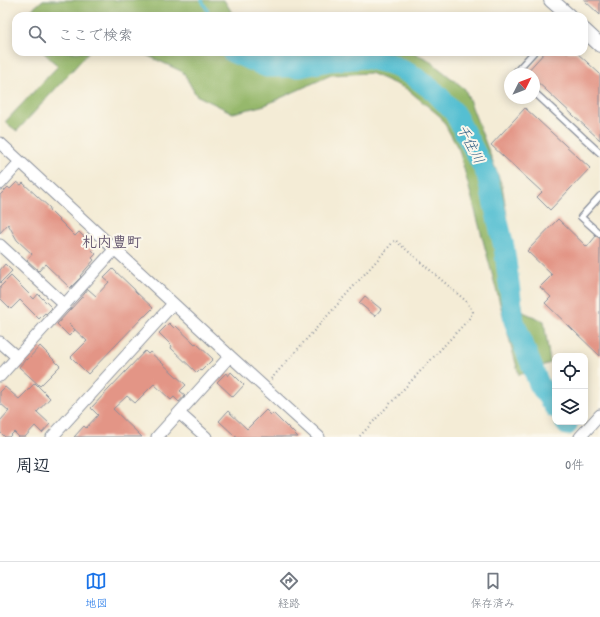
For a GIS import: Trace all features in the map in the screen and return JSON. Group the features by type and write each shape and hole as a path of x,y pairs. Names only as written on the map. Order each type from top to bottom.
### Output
{"street":[{"path":"551,0 563,12"},
{"path":"588,34 600,45"},
{"path":"0,143 319,437"},
{"path":"0,184 20,162"},
{"path":"0,246 65,305"},
{"path":"0,376 115,249"},
{"path":"52,437 173,304"},
{"path":"0,342 17,357"},
{"path":"157,437 230,356"},
{"path":"179,413 206,437"},
{"path":"580,437 599,419"}],"lane":[{"path":"519,68 530,56"},
{"path":"540,98 600,153"},
{"path":"600,196 581,217 600,234"}],"path":[{"path":"264,387 395,240 466,301 473,312 468,320 359,437"}],"green space":[{"path":"43,0 224,0 232,12 29,12"},
{"path":"47,56 85,56 17,131 5,122 58,66"},
{"path":"149,56 421,56 427,59 465,89 502,186 523,312 544,321 550,363 519,375 459,150 441,117 407,89 370,73 331,75 265,105 233,113 196,95 183,72"}],"building":[{"path":"584,0 600,0 600,15"},
{"path":"541,56 580,56 600,74 600,140 540,85 540,68 530,68"},
{"path":"525,108 590,168 550,210 537,197 542,192 491,145"},
{"path":"17,182 21,185 23,183 50,208 49,210 75,236 79,232 94,247 92,250 96,254 92,258 94,260 70,288 45,264 39,271 27,260 32,254 17,240 8,224 0,233 0,195 8,187 10,189"},
{"path":"558,219 587,247 596,236 600,238 600,356 545,303 551,297 540,287 552,275 527,251"},
{"path":"5,264 12,271 0,283 0,270"},
{"path":"113,269 153,308 88,374 71,357 87,341 69,324 75,330 69,336 57,324 88,289 96,296 109,282 104,278"},
{"path":"11,276 34,299 38,294 52,308 39,319 20,300 11,309 0,298 0,287"},
{"path":"365,296 381,309 375,316 359,303"},
{"path":"169,323 174,328 176,326 213,359 201,371 200,370 197,373 171,348 172,346 159,333"},
{"path":"40,346 60,366 40,386 19,367"},
{"path":"145,351 148,354 150,352 186,385 180,391 185,395 179,402 174,397 171,400 154,384 135,403 127,396 113,409 142,437 74,437 84,426 86,428 98,415 91,408"},
{"path":"231,372 244,385 233,397 217,382 226,373 228,376"},
{"path":"35,383 50,398 37,412 50,424 42,433 35,426 25,437 19,437 14,432 9,437 5,437 0,432 0,421 9,411 0,403 0,392 5,387 19,399"},
{"path":"266,410 271,415 273,413 298,437 236,437 219,421 228,411 247,429"}],"waterway":[{"name":"千住川","path":"202,0 208,12"},
{"name":"千住川","path":"241,56 267,67 300,67 329,61 365,58 390,64 412,75 435,92 454,112 487,175 504,247 514,321 539,384 552,404"}],"district":[{"name":"札内豊町","path":"112,242"}]}
